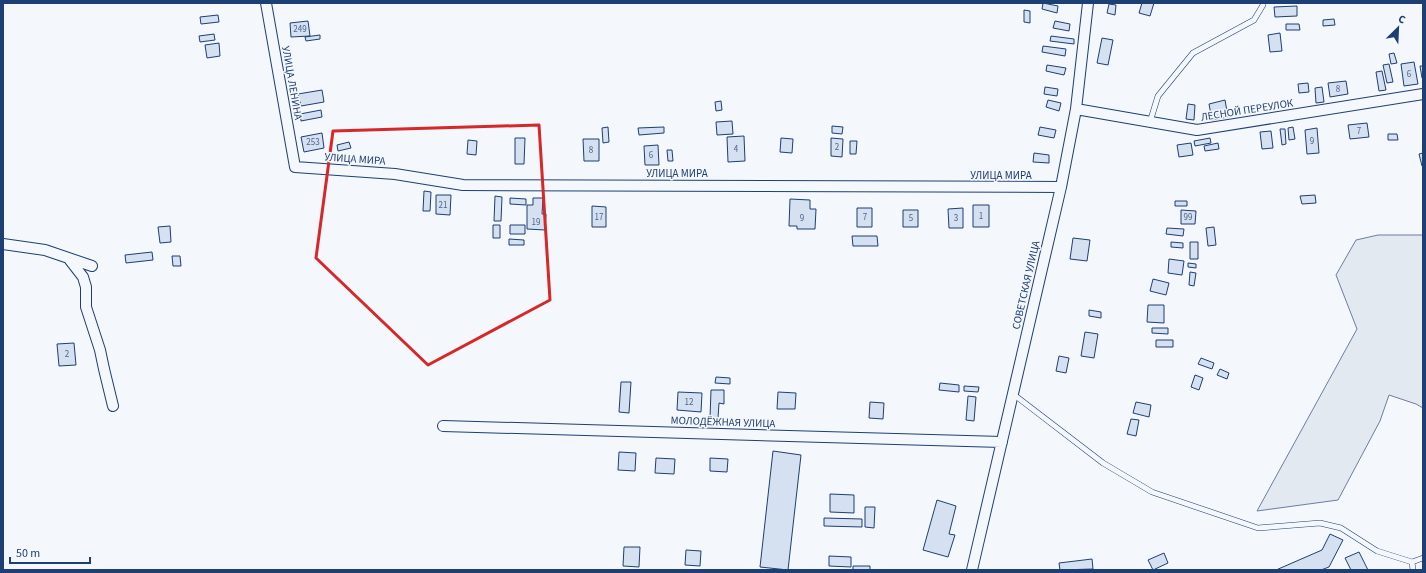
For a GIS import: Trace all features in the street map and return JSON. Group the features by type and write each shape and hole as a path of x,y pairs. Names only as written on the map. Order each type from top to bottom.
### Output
{"street":[{"name":"УЛИЦА ЛЕНИНА","path":"266,3 294,167"},
{"name":"СОВЕТСКАЯ УЛИЦА","path":"972,570 1061,187 1076,109 1088,3"},
{"name":"ЛЕСНОЙ ПЕРЕУЛОК","path":"1076,109 1197,130 1423,94"},
{"name":"УЛИЦА МИРА","path":"294,167 395,174 463,184 1061,187"},
{"path":"3,244 45,250 92,266"},
{"path":"69,259 83,277 86,287 86,307 100,350 106,380 114,406"},
{"name":"МОЛОДЁЖНАЯ УЛИЦА","path":"443,426 1002,442"}],"lane":[{"path":"1150,122 1158,96 1193,53 1254,20 1263,5"},
{"path":"1013,394 1103,463 1152,492 1258,528 1320,522 1341,528 1377,551 1412,562 1423,558"},
{"path":"1412,562 1413,570"}],"highlighted area":[{"path":"539,125 550,300 428,365 316,258 333,131"}],"shaded area":[{"path":"1378,235 1423,235 1423,408 1416,404 1389,395 1380,421 1338,500 1257,511 1357,329 1336,275 1356,240"}],"building":[{"path":"1043,3 1058,6 1057,13 1042,9"},
{"path":"1142,3 1154,3 1150,16 1139,13"},
{"path":"1109,4 1116,5 1115,15 1107,13"},
{"path":"1297,6 1297,16 1275,17 1274,7"},
{"path":"1024,10 1030,11 1030,23 1024,22"},
{"path":"218,15 219,22 201,24 200,17"},
{"path":"1334,19 1335,25 1323,26 1323,20"},
{"path":"308,21 310,36 291,37 290,23"},
{"path":"1055,21 1070,24 1069,31 1053,28"},
{"path":"1286,24 1299,24 1300,30 1286,30"},
{"path":"1280,33 1282,51 1270,52 1268,35"},
{"path":"214,34 215,40 200,42 199,36"},
{"path":"320,35 320,39 306,41 305,37"},
{"path":"1051,36 1074,39 1074,44 1050,41"},
{"path":"1102,38 1113,40 1108,65 1097,63"},
{"path":"219,43 220,56 207,58 205,45"},
{"path":"1043,46 1066,49 1065,56 1042,52"},
{"path":"1394,53 1397,63 1391,64 1389,54"},
{"path":"1414,62 1418,84 1404,86 1401,64"},
{"path":"1389,64 1393,82 1387,83 1383,65"},
{"path":"1047,65 1066,68 1064,75 1046,71"},
{"path":"1420,66 1423,66 1423,78 1422,78"},
{"path":"1382,71 1386,90 1379,91 1376,72"},
{"path":"1346,81 1348,94 1330,97 1328,83"},
{"path":"1308,83 1309,92 1299,93 1298,84"},
{"path":"1045,87 1058,89 1057,96 1044,94"},
{"path":"1322,87 1324,102 1316,103 1315,88"},
{"path":"322,90 324,102 301,106 298,94"},
{"path":"1048,100 1061,103 1059,111 1046,107"},
{"path":"1225,100 1228,117 1212,120 1209,104"},
{"path":"721,101 722,110 716,111 715,102"},
{"path":"1188,104 1195,105 1194,120 1186,119"},
{"path":"321,110 322,117 301,121 300,114"},
{"path":"732,121 733,134 717,135 716,122"},
{"path":"1367,123 1369,137 1350,139 1348,125"},
{"path":"832,126 843,127 842,134 832,133"},
{"path":"608,127 609,142 603,143 602,128"},
{"path":"664,127 664,133 639,135 638,128"},
{"path":"1040,127 1056,130 1054,138 1038,135"},
{"path":"1293,127 1295,139 1289,140 1288,128"},
{"path":"1317,128 1319,153 1307,154 1305,130"},
{"path":"1280,129 1285,129 1286,144 1282,145"},
{"path":"1271,131 1273,148 1262,149 1260,132"},
{"path":"322,133 324,148 304,152 301,137"},
{"path":"1388,134 1397,134 1398,140 1388,140"},
{"path":"744,136 745,161 728,162 727,137"},
{"path":"515,138 525,138 524,164 515,164"},
{"path":"781,138 793,139 792,153 780,152"},
{"path":"831,138 843,139 842,157 831,156"},
{"path":"1210,138 1211,143 1195,146 1194,141"},
{"path":"583,139 599,139 599,161 584,161"},
{"path":"468,140 477,141 476,155 467,154"},
{"path":"850,141 857,141 856,154 850,154"},
{"path":"349,142 351,148 338,151 337,145"},
{"path":"1191,143 1193,155 1179,157 1177,145"},
{"path":"1218,143 1219,149 1205,151 1204,146"},
{"path":"658,145 659,165 645,165 644,146"},
{"path":"667,150 672,150 673,161 668,161"},
{"path":"1034,153 1049,155 1049,163 1033,162"},
{"path":"1423,153 1423,166 1422,166 1419,154"},
{"path":"424,191 431,192 430,211 423,211"},
{"path":"436,195 451,195 450,215 436,214"},
{"path":"1315,195 1316,203 1302,204 1300,196"},
{"path":"495,196 502,197 501,221 494,221"},
{"path":"510,198 526,199 526,205 510,204"},
{"path":"533,198 543,198 542,214 546,214 545,230 527,229 527,205 533,205"},
{"path":"790,199 810,200 810,209 816,209 815,229 797,229 797,226 789,226"},
{"path":"1175,201 1187,201 1187,206 1175,206"},
{"path":"973,205 989,205 989,227 973,227"},
{"path":"592,206 606,207 606,227 592,227"},
{"path":"857,208 872,208 872,227 857,227"},
{"path":"963,208 963,228 949,228 948,209"},
{"path":"903,210 918,210 918,227 903,227"},
{"path":"1181,210 1196,211 1195,224 1181,224"},
{"path":"493,225 500,225 500,238 493,238"},
{"path":"510,225 525,225 525,234 510,234"},
{"path":"170,226 171,242 160,243 158,227"},
{"path":"1214,227 1216,245 1208,246 1206,228"},
{"path":"1167,228 1184,229 1183,236 1166,234"},
{"path":"852,236 877,236 878,246 853,246"},
{"path":"1073,238 1090,240 1087,261 1070,259"},
{"path":"509,239 524,240 524,245 509,245"},
{"path":"1171,242 1183,243 1183,248 1171,247"},
{"path":"1190,242 1198,242 1198,259 1190,259"},
{"path":"152,252 153,260 126,263 125,255"},
{"path":"172,256 180,256 181,266 173,266"},
{"path":"1169,259 1184,261 1182,275 1168,273"},
{"path":"1188,263 1196,264 1196,268 1188,267"},
{"path":"1190,272 1196,273 1194,286 1189,285"},
{"path":"1153,279 1169,283 1166,295 1150,291"},
{"path":"1148,305 1164,305 1164,323 1147,322"},
{"path":"1089,310 1101,312 1101,318 1089,316"},
{"path":"1152,328 1168,328 1168,334 1152,333"},
{"path":"1085,332 1098,334 1094,358 1081,356"},
{"path":"1156,340 1173,340 1173,347 1156,347"},
{"path":"74,343 76,365 59,366 57,344"},
{"path":"1059,356 1069,358 1066,373 1056,371"},
{"path":"1201,358 1214,363 1212,369 1198,364"},
{"path":"1220,369 1229,373 1227,379 1217,375"},
{"path":"1195,375 1203,378 1199,390 1191,387"},
{"path":"716,377 730,378 730,384 715,383"},
{"path":"621,382 631,382 629,413 619,412"},
{"path":"940,383 959,385 959,392 939,390"},
{"path":"964,386 979,387 978,392 964,391"},
{"path":"711,390 724,390 724,404 719,403 718,418 710,418"},
{"path":"678,392 702,393 701,412 677,410"},
{"path":"778,392 796,393 795,409 777,409"},
{"path":"968,396 976,397 974,421 966,420"},
{"path":"870,402 884,403 883,419 869,418"},
{"path":"1136,402 1151,405 1149,417 1133,413"},
{"path":"1131,419 1139,420 1136,436 1127,434"},
{"path":"773,451 801,455 788,570 760,567"},
{"path":"619,452 636,453 635,471 618,470"},
{"path":"656,458 675,459 674,474 655,473"},
{"path":"710,458 728,459 727,472 710,471"},
{"path":"830,494 854,495 854,513 830,512"},
{"path":"937,500 956,506 949,534 955,535 948,557 923,550"},
{"path":"865,507 875,507 874,528 865,527"},
{"path":"824,518 862,519 862,527 824,526"},
{"path":"1330,534 1343,540 1329,567 1321,570 1276,570 1322,550"},
{"path":"624,547 640,547 639,567 623,566"},
{"path":"686,550 701,551 700,566 685,565"},
{"path":"1359,552 1368,570 1351,570 1345,558"},
{"path":"1164,553 1168,563 1153,570 1148,560"},
{"path":"829,556 851,557 851,567 829,566"},
{"path":"1092,559 1093,569 1060,570 1059,563"},
{"path":"853,566 870,566 870,570 853,570"}]}
